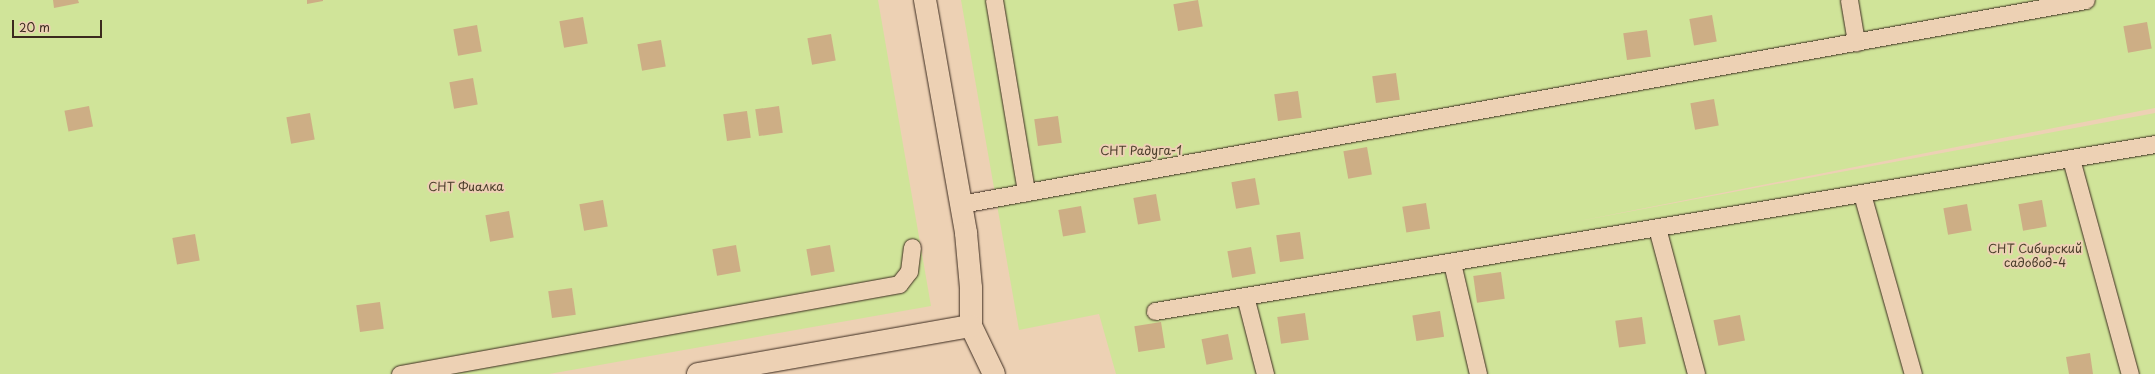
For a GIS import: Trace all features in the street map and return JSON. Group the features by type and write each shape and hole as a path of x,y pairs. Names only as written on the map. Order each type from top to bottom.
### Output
{"street":[{"path":"925,0 961,204 971,288 971,326 994,374"},
{"path":"698,374 971,326"}],"lane":[{"path":"994,0 1026,192"},
{"path":"1848,0 1856,42"},
{"path":"961,204 2086,0"},
{"path":"1155,311 2071,160 2155,144"},
{"path":"2071,160 2130,374"},
{"path":"1862,194 1913,374"},
{"path":"1657,228 1696,374"},
{"path":"400,374 899,284 909,271 912,247"},
{"path":"1452,263 1478,374"},
{"path":"1245,296 1265,374"}],"green space":[{"name":"СНТ Фиалка","path":"0,0 878,0 931,306 549,374 0,374"},
{"name":"СНТ Радуга-1","path":"961,0 2155,0 2155,108 1574,222 2155,113 2155,374 1116,374 1099,314 1019,330"}],"building":[{"path":"53,0 78,0 79,3 54,8"},
{"path":"307,0 323,0 323,1 307,4"},
{"path":"1198,0 1203,27 1178,31 1173,4"},
{"path":"1712,15 1717,42 1694,46 1689,19"},
{"path":"583,17 588,44 564,48 559,21"},
{"path":"2147,22 2152,49 2128,53 2123,26"},
{"path":"477,25 482,52 458,56 453,29"},
{"path":"1647,30 1651,57 1627,60 1623,33"},
{"path":"831,34 836,61 812,65 807,38"},
{"path":"661,40 666,67 642,71 637,44"},
{"path":"1396,73 1400,100 1376,103 1372,76"},
{"path":"473,78 478,105 454,109 449,82"},
{"path":"1298,91 1302,118 1278,121 1274,94"},
{"path":"1714,99 1719,126 1695,130 1690,103"},
{"path":"89,106 93,127 68,131 64,111"},
{"path":"779,106 783,133 759,136 755,109"},
{"path":"747,111 751,138 727,141 723,114"},
{"path":"310,113 315,140 291,144 286,117"},
{"path":"1058,116 1062,143 1038,146 1034,119"},
{"path":"1367,147 1372,175 1348,179 1343,151"},
{"path":"1255,178 1260,205 1236,209 1231,182"},
{"path":"1156,194 1161,221 1138,225 1133,198"},
{"path":"603,200 608,227 584,231 579,204"},
{"path":"2042,200 2047,227 2023,231 2018,204"},
{"path":"1426,203 1430,229 1406,232 1402,207"},
{"path":"1967,204 1972,231 1948,235 1943,208"},
{"path":"1081,206 1086,233 1063,237 1058,210"},
{"path":"509,211 514,238 490,242 485,215"},
{"path":"1300,232 1304,259 1280,262 1276,235"},
{"path":"195,234 200,261 177,265 172,238"},
{"path":"736,245 741,272 717,276 712,249"},
{"path":"830,245 835,272 811,276 806,249"},
{"path":"1251,247 1256,274 1232,278 1227,251"},
{"path":"1501,272 1505,299 1477,303 1473,276"},
{"path":"572,288 576,315 552,318 548,291"},
{"path":"380,302 384,329 360,332 356,305"},
{"path":"1440,311 1444,337 1416,341 1412,315"},
{"path":"1305,313 1309,340 1281,344 1277,317"},
{"path":"1740,315 1745,341 1718,346 1713,320"},
{"path":"1642,317 1646,344 1619,347 1615,321"},
{"path":"1161,322 1165,348 1138,352 1134,326"},
{"path":"1228,334 1233,360 1206,365 1201,339"},
{"path":"2090,353 2093,374 2069,374 2066,357"}],"park label":[{"name":"СНТ Сибирский садовод-4","path":"2035,256"}]}
